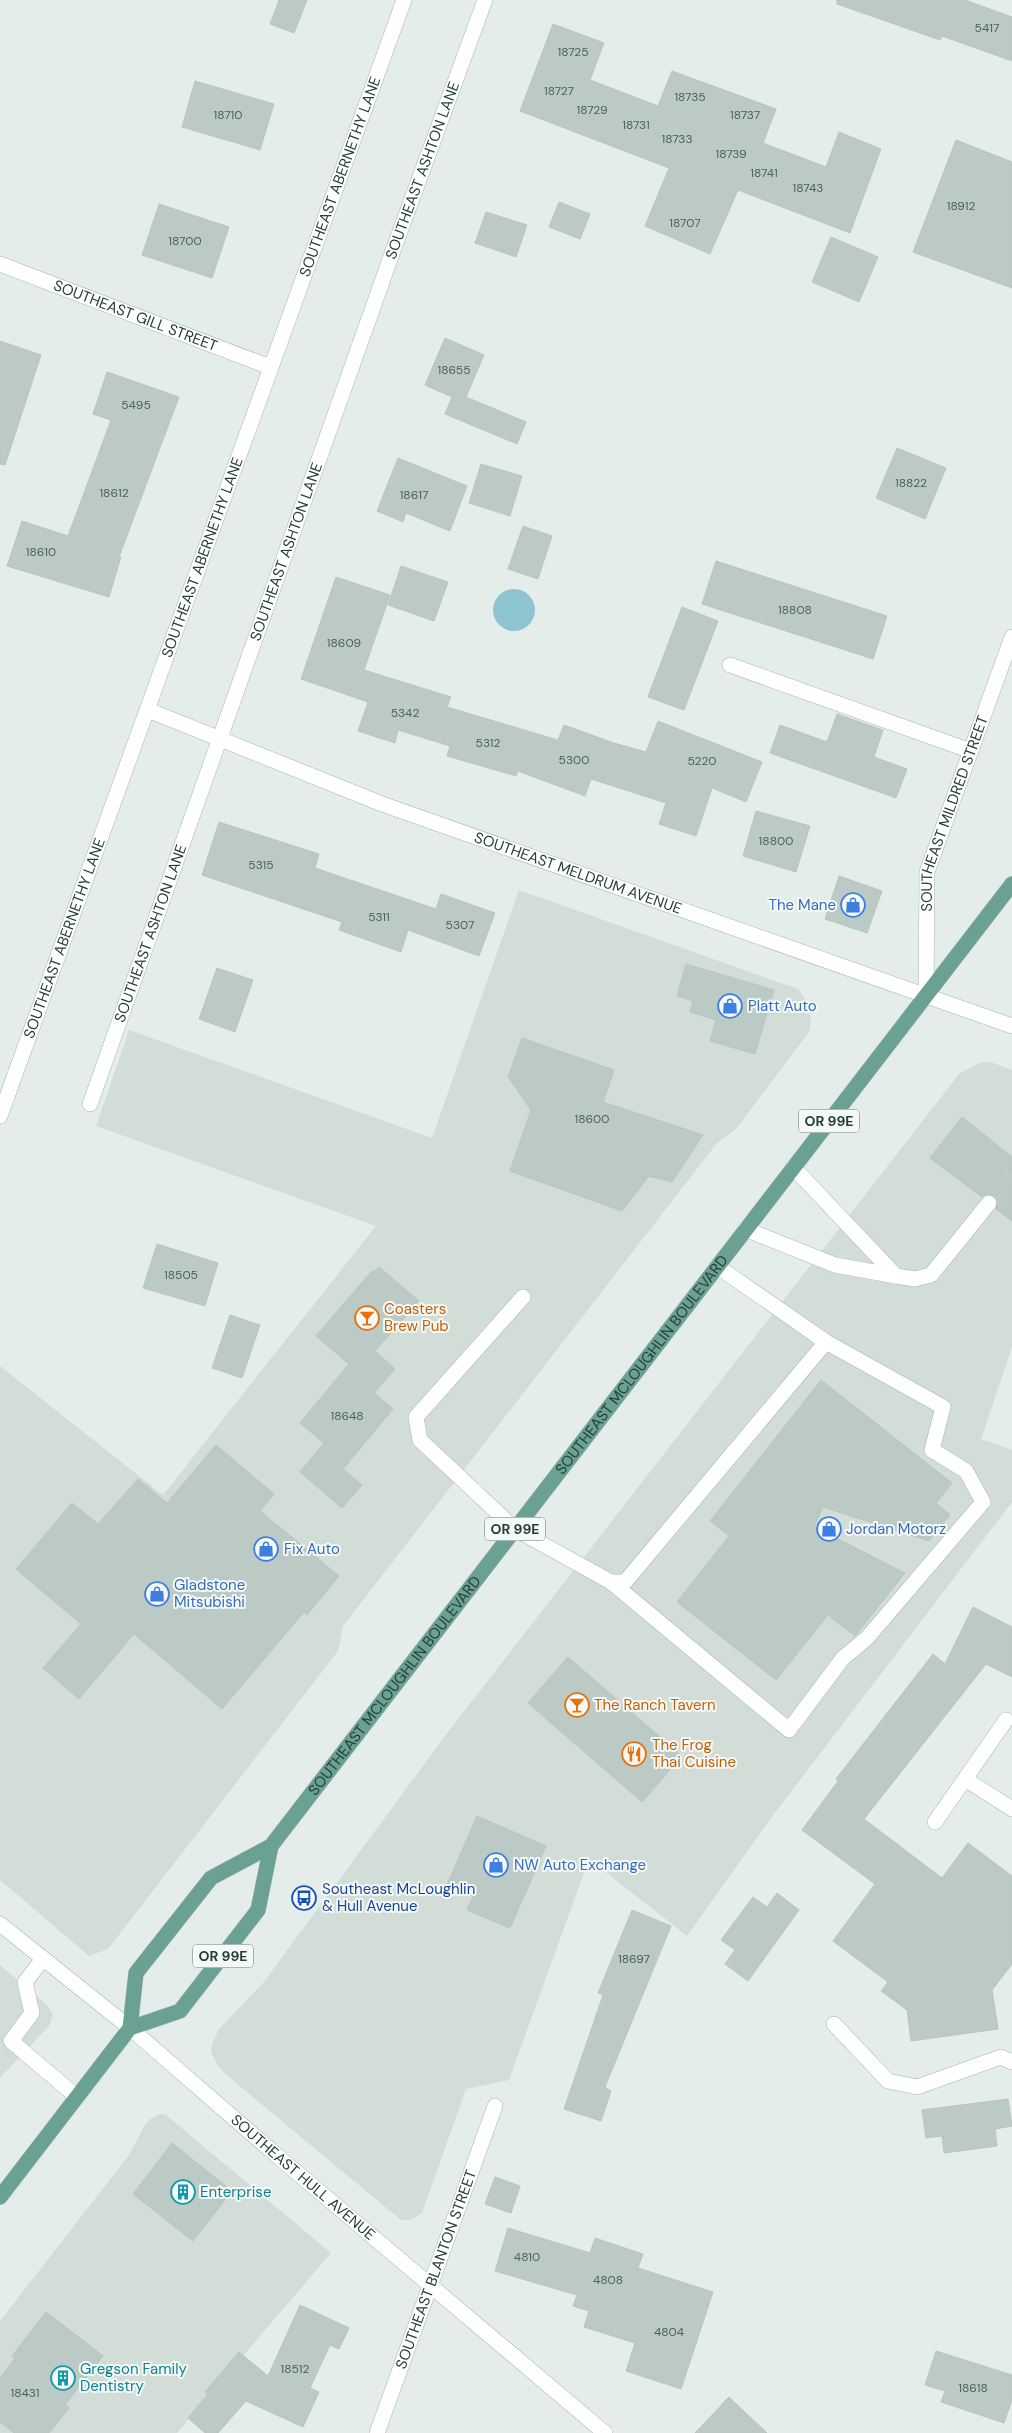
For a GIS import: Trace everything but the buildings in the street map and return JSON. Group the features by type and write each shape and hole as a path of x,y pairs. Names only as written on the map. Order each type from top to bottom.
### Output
{"main road":[{"name":"SOUTHEAST MCLOUGHLIN BOULEVARD","path":"271,1846 258,1910 180,2011 130,2028 136,1973 210,1878 271,1846 1012,884"},
{"path":"0,2197 130,2028"}],"street":[{"name":"SOUTHEAST ABERNETHY LANE","path":"0,1116 404,0"},
{"name":"SOUTHEAST ASHTON LANE","path":"90,1104 394,248 485,0"},
{"name":"SOUTHEAST GILL STREET","path":"0,264 270,367"},
{"name":"SOUTHEAST MILDRED STREET","path":"926,995 927,872 1012,637"},
{"path":"730,664 971,751"},
{"name":"SOUTHEAST MELDRUM AVENUE","path":"148,710 382,804 1012,1026"},
{"path":"793,1167 896,1276"},
{"path":"745,1229 835,1265 915,1278 931,1275 989,1203"},
{"path":"523,1297 416,1417 420,1440 515,1529 611,1582 789,1730 843,1658 867,1638 983,1502 966,1471 932,1450 943,1408 826,1342 717,1266"},
{"path":"611,1582 625,1582 826,1342"},
{"path":"935,1822 1006,1720"},
{"path":"965,1779 1012,1809"},
{"name":"SOUTHEAST HULL AVENUE","path":"0,1924 130,2028 430,2286 605,2433"},
{"path":"43,1959 25,1982 32,2013 11,2040 77,2097"},
{"path":"834,2024 888,2081 917,2087 1001,2057 1012,2062"},
{"name":"SOUTHEAST BLANTON STREET","path":"377,2433 495,2106"}],"shaded area":[{"path":"519,890 798,989 806,1000 811,1021 809,1032 736,1129 717,1143 343,1626 338,1651 108,1949 89,1956 0,1880 0,1366 163,1495 376,1226 96,1126 129,1030 432,1138"},
{"path":"991,1062 1012,1070 1012,1347 981,1439 1012,1450 1012,1502 771,1818 687,1936 589,1859 509,2080 466,2089 422,2213 411,2220 401,2220 224,2073 211,2052 212,2044 219,2029 263,1983 448,1732 959,1074 979,1063"},
{"path":"0,1965 47,2005 53,2015 49,2026 0,2078"},
{"path":"161,2114 166,2115 331,2253 177,2433 0,2433 0,2321 129,2155 145,2125 150,2119"}],"water":[{"path":"510,589 518,589 529,595 535,610 529,625 518,631 510,631 499,625 493,614 493,606 499,595"}],"tunnel":[{"path":"989,1203 1012,1173"}],"place":[{"name":"The Mane","path":"853,905"},
{"name":"Platt Auto","path":"730,1006"},
{"name":"Coasters Brew Pub","path":"367,1318"},
{"name":"Jordan Motorz","path":"829,1529"},
{"name":"Fix Auto","path":"266,1549"},
{"name":"Gladstone Mitsubishi","path":"157,1594"},
{"name":"The Ranch Tavern","path":"577,1705"},
{"name":"The Frog Thai Cuisine","path":"634,1754"},
{"name":"NW Auto Exchange","path":"496,1865"},
{"name":"Southeast McLoughlin & Hull Avenue","path":"304,1898"},
{"name":"Enterprise","path":"183,2192"},
{"name":"Gregson Family Dentistry","path":"63,2378"}]}
